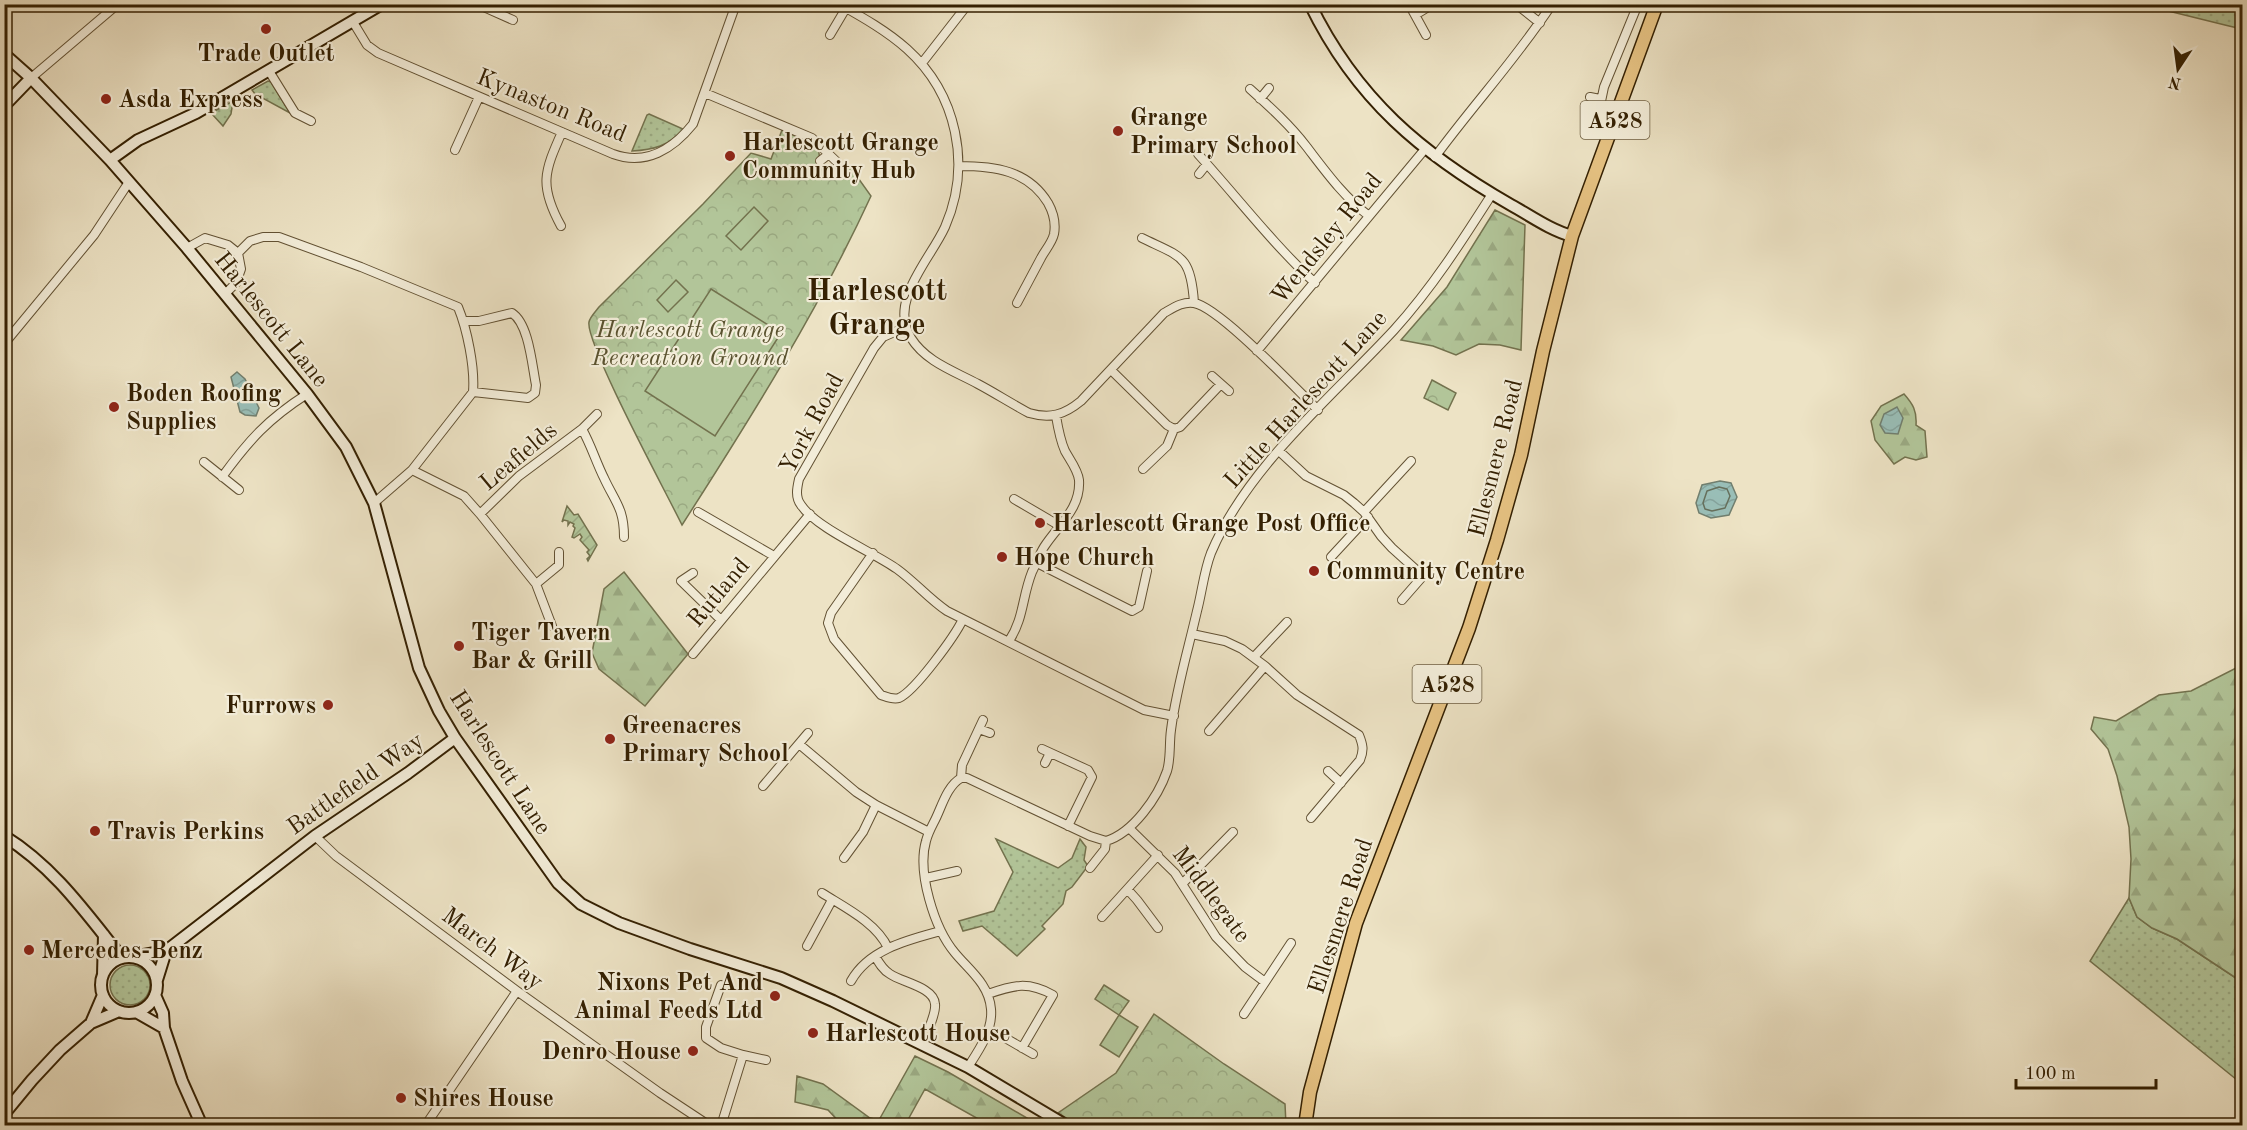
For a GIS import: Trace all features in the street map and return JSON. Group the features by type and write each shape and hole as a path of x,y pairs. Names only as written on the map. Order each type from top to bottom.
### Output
{"main road":[{"name":"Ellesmere Road","path":"1305,1125 1313,1080 1356,923 1469,628 1521,455 1543,351 1572,236 1657,4"}],"street":[{"path":"4,106 31,78 118,4"},
{"path":"110,160 138,140 196,113 382,4"},
{"path":"477,4 513,20"},
{"name":"Kynaston Road","path":"353,22 367,45 378,53 617,156 632,159 657,154 667,149 685,134 693,123 736,4"},
{"path":"922,63 968,4"},
{"path":"1310,4 1336,52 1364,91 1425,149 1492,194 1557,231 1572,236"},
{"path":"1409,4 1426,34"},
{"path":"1415,15 1433,4"},
{"path":"1516,4 1540,23"},
{"path":"1435,157 1540,23 1552,4"},
{"path":"1599,111 1600,99 1638,4"},
{"path":"830,35 842,6 888,34 922,63 950,112 958,144 959,166 956,194 947,221 906,302 904,315 906,327 920,349 944,367 1029,413 1042,417 1056,416 1076,405 1164,313 1175,306 1194,303 1216,314 1318,410"},
{"name":"Harlescott Lane","path":"4,54 31,78 110,160 187,248 307,394 346,447 374,503 419,668 439,711 455,738 558,883 581,904 619,923 647,935 781,978 968,1067 1066,1125"},
{"path":"269,71 295,113 311,121"},
{"path":"1260,99 1269,88"},
{"path":"1250,89 1305,145 1351,202 1368,216"},
{"path":"705,93 812,138 836,162"},
{"path":"455,150 479,97"},
{"path":"1590,97 1600,99"},
{"path":"561,226 550,205 546,189 550,159 562,132"},
{"name":"Wendsley Road","path":"1257,351 1425,149"},
{"path":"820,161 829,154"},
{"path":"1198,154 1284,254 1315,283"},
{"path":"1199,174 1207,164"},
{"path":"959,166 987,166 1008,170 1025,178 1041,192 1050,207 1054,219 1054,232 1017,303"},
{"path":"4,344 94,235 129,182"},
{"name":"Little Harlescott Lane","path":"1106,840 1116,838 1129,828 1156,793 1167,771 1174,716 1192,634 1211,554 1221,530 1249,487 1279,452 1395,329 1428,290 1492,194"},
{"path":"238,253 250,241 264,237 279,237 381,274 458,307 464,321 474,381 472,392 412,470 374,503"},
{"path":"187,248 205,238 228,245 238,253 241,269 236,283 225,294"},
{"path":"1142,238 1169,250 1185,262 1192,281 1194,303"},
{"path":"464,321 479,321 512,313 519,317 524,328 536,384 535,393 528,398 472,392"},
{"name":"York Road","path":"906,327 883,337 874,348 799,479 797,496 800,505 823,525 873,553 907,577 933,601 963,620 1144,710 1174,716"},
{"path":"1111,370 1167,425 1174,429 1180,427 1221,384"},
{"path":"1212,376 1229,391"},
{"path":"222,477 259,430 307,394"},
{"name":"Leafields","path":"480,514 519,476 582,429 597,414"},
{"path":"1009,641 1020,623 1027,586 1044,547 1076,503 1079,495 1079,479 1064,449 1056,416"},
{"name":"Leafields","path":"582,429 620,507 624,520 624,537"},
{"path":"1143,469 1167,446 1174,429"},
{"path":"1279,452 1306,476 1344,495 1366,515 1381,536 1424,576 1402,600"},
{"path":"1330,558 1411,461"},
{"path":"204,462 239,490"},
{"path":"412,470 464,496 536,584 552,626"},
{"path":"1014,499 1060,526"},
{"name":"Rutland","path":"698,512 774,556"},
{"name":"Rutland","path":"693,654 810,514"},
{"path":"536,584 562,566 559,552"},
{"path":"873,553 831,613 828,623 834,639 881,695 890,699 899,698 908,691 944,650 963,620"},
{"path":"1037,562 1132,610 1139,607 1147,571"},
{"path":"693,573 678,583 721,620"},
{"path":"1254,657 1287,622"},
{"path":"1192,634 1225,641 1254,657 1297,695 1359,735 1363,752 1351,771 1311,818"},
{"path":"1209,731 1266,666"},
{"path":"961,778 962,765 983,720"},
{"path":"979,729 990,733"},
{"path":"763,786 807,733"},
{"name":"Battlefield Way","path":"127,958 166,951 315,836 455,738"},
{"path":"799,744 856,792 929,832"},
{"path":"1045,763 1046,751 1088,770 1092,777 1068,826"},
{"path":"1328,771 1341,783"},
{"path":"968,1067 990,1025 991,1009 988,994 940,931 931,903 924,852 929,832 952,785 961,778 967,778 1090,836 1106,840 1106,849 1090,868"},
{"path":"844,858 856,844 876,805"},
{"name":"Middlegate","path":"1129,828 1183,883 1216,937 1245,967 1265,982"},
{"path":"1183,883 1233,832"},
{"path":"4,836 32,855 61,880 104,935 127,958 149,965 157,981"},
{"name":"March Way","path":"315,836 336,856 517,991 660,1094 710,1125"},
{"path":"1102,917 1158,855"},
{"path":"926,878 957,871"},
{"path":"1128,890 1158,928"},
{"path":"822,893 879,934 888,948"},
{"path":"807,946 832,900"},
{"path":"851,981 857,970 888,948 940,931"},
{"path":"104,935 101,982 103,995 106,1002 119,1011"},
{"name":"Middlegate","path":"1244,1014 1291,943"},
{"path":"4,1114 60,1050 90,1023 119,1011 136,1012 144,1009 155,995 166,951"},
{"path":"875,956 888,973 916,985 933,996 936,1002 930,1026"},
{"path":"103,975 110,964 127,958"},
{"path":"721,985 706,1027 706,1038 743,1055 766,1060"},
{"path":"988,994 1012,986 1026,986 1039,987 1053,995 1022,1048"},
{"path":"425,1125 517,991"},
{"path":"90,1023 103,995"},
{"path":"155,995 163,1013 164,1028 182,1081 202,1125"},
{"path":"136,1012 164,1028"},
{"path":"1007,1039 1033,1054"},
{"path":"721,1125 743,1055"}],"green space":[{"path":"2144,5 2242,5 2242,29 2229,26"},
{"path":"268,81 271,82 290,113 255,94 252,90"},
{"path":"233,101 231,114 223,126 211,113"},
{"path":"647,115 683,129 678,135 660,146 632,151"},
{"name":"Harlescott Grange Recreation Ground","path":"782,130 818,146 820,161 824,166 851,168 871,196 806,323 758,405 682,525 613,388 591,336 589,322 599,307 751,153 771,159"},
{"path":"754,207 768,221 741,250 726,236"},
{"path":"1495,210 1525,225 1521,350 1500,345 1479,344 1456,355 1433,346 1401,340 1447,287"},
{"path":"676,280 688,292 668,312 657,300"},
{"path":"711,289 781,333 715,436 645,391"},
{"path":"1432,380 1456,393 1448,410 1424,398"},
{"path":"1904,394 1914,408 1916,425 1925,431 1927,457 1916,460 1905,457 1894,464 1875,440 1871,421 1881,406"},
{"path":"567,506 574,515 578,514 597,545 588,561 590,556 587,552 589,550 580,540 582,537 580,534 572,537 574,524 570,522 568,525 568,521 564,520 562,522"},
{"path":"624,572 688,654 645,706 599,669 592,653 604,589"},
{"path":"2242,665 2242,982 2177,939 2152,928 2137,917 2129,898 2131,859 2129,827 2117,776 2108,749 2091,729 2094,717 2116,721 2159,695 2191,691"},
{"path":"996,839 1058,868 1072,858 1080,839 1086,847 1084,860 1088,866 1072,887 1066,891 1063,904 1042,926 1045,929 1017,956 982,926 963,931 959,921 994,911 1013,872"},
{"path":"2129,898 2137,917 2152,928 2177,939 2242,982 2242,1084 2090,961"},
{"path":"130,965 144,971 150,985 144,999 130,1005 116,999 110,985 116,971"},
{"path":"1104,985 1129,1001 1119,1015 1095,999"},
{"path":"1154,1014 1285,1104 1286,1125 1077,1125 1058,1113 1116,1073"},
{"path":"1119,1015 1138,1027 1119,1057 1100,1045"},
{"path":"915,1056 948,1072 1039,1125 989,1125 925,1089 905,1125 842,1125 828,1110 795,1102 797,1076 823,1084 870,1118 879,1120"}],"water":[{"path":"237,372 245,379 259,408 256,416 240,412 231,377"},
{"path":"1897,407 1903,418 1898,434 1885,433 1880,425 1884,414"},
{"path":"1720,481 1731,483 1737,497 1729,515 1711,518 1699,513 1696,503 1702,485"}],"place":[{"name":"Trade Outlet","path":"266,29"},
{"name":"Asda Express","path":"106,99"},
{"name":"Grange Primary School","path":"1118,131"},
{"name":"Harlescott Grange Community Hub","path":"730,156"},
{"name":"Boden Roofing Supplies","path":"114,407"},
{"name":"Harlescott Grange Post Office","path":"1040,523"},
{"name":"Hope Church","path":"1002,557"},
{"name":"Community Centre","path":"1314,571"},
{"name":"Tiger Tavern Bar & Grill","path":"459,646"},
{"name":"Furrows","path":"328,705"},
{"name":"Greenacres Primary School","path":"610,739"},
{"name":"Travis Perkins","path":"95,831"},
{"name":"Mercedes-Benz","path":"29,950"},
{"name":"Nixons Pet And Animal Feeds Ltd","path":"775,996"},
{"name":"Harlescott House","path":"813,1033"},
{"name":"Denro House","path":"693,1051"},
{"name":"Shires House","path":"401,1098"}],"district":[{"name":"Harlescott Grange","path":"877,307"}]}
